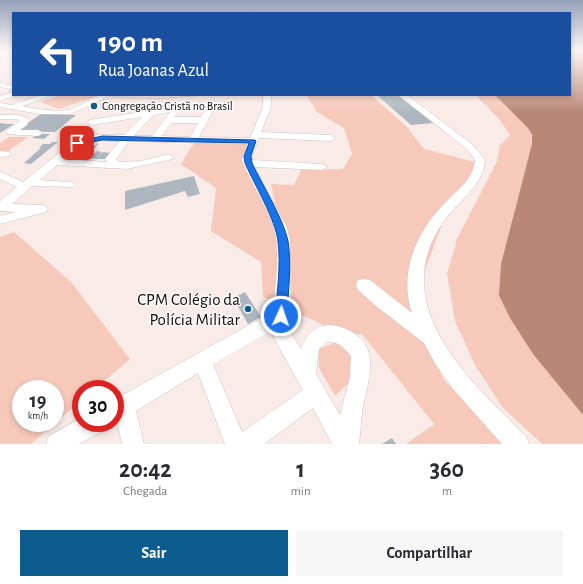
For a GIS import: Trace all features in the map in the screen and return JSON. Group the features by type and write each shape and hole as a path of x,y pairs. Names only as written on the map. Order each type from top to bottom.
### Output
{"street":[{"path":"0,85 12,89"},
{"path":"0,90 12,89"},
{"path":"0,98 12,89"},
{"path":"0,111 46,96"},
{"path":"0,105 13,106 40,112 70,112 106,96"},
{"path":"266,96 267,107 247,156 248,163 280,228 283,241 284,256 281,316 282,336 344,444"},
{"path":"403,96 470,147 480,160 478,174 468,188 449,205 430,231 418,255 414,281 416,297 431,338 444,359 464,386 518,444"},
{"path":"117,165 110,159 125,141 156,120 177,108 213,103 193,139"},
{"path":"156,120 177,108"},
{"path":"0,117 18,117 25,120 24,123 10,132 38,133"},
{"path":"154,139 156,120"},
{"path":"0,209 24,183 96,121 204,120"},
{"path":"96,121 88,133 110,131"},
{"path":"24,183 55,162 71,143 102,138 125,141"},
{"path":"71,143 97,143 154,139 330,138"},
{"path":"55,162 117,165 141,164 169,156 179,139"},
{"path":"139,147 162,142 167,143 169,156"},
{"path":"248,163 322,167"},
{"path":"0,175 24,183 70,185"},
{"path":"364,285 382,302 431,338"},
{"path":"124,406 281,316"},
{"path":"245,444 311,385 310,348 315,340 322,335 329,333 338,334 347,339 360,355 361,368 351,414 348,444"},
{"path":"202,360 236,444"},
{"path":"124,419 133,444"},
{"path":"57,444 78,432"}],"path":[{"path":"106,96 136,99 167,99 176,97"},
{"path":"170,96 198,96"}],"shaded area":[{"path":"571,72 583,72 583,415 533,354 510,318 499,295 501,264 532,144 532,135 528,128 496,96 571,96"},
{"path":"59,96 97,96 59,109 40,102"},
{"path":"307,96 372,96 406,126 424,149 475,162 470,180 451,200 414,300 421,331 444,380 508,444 406,444 434,424 362,334 345,335 263,297 261,262 211,231 216,188 181,164 195,141 252,142 245,158 282,236 271,184 294,185 301,170 343,169 352,154 344,128 317,112"},
{"path":"477,96 498,97 526,124 531,134 532,141 529,160 515,209 583,329 583,444 542,444 503,408 476,367 455,321 447,274 457,239 497,161 500,145 510,135 499,119"},
{"path":"9,137 28,137 7,152 0,152 0,143"},
{"path":"14,232 71,282 130,359 106,380 72,380 72,409 64,416 64,380 12,380 12,432 45,432 31,444 0,444 0,237"},
{"path":"339,341 356,358 353,379 335,396 319,368 318,349"}],"building":[{"path":"378,96 400,96 434,123 411,125"},
{"path":"41,114 76,115 55,132 16,131"},
{"path":"0,123 7,124 14,124 0,133"},
{"path":"38,134 50,134 44,139 32,138"},
{"path":"52,142 58,142 31,164 24,163 41,148 39,148 43,144 50,144"},
{"path":"94,143 98,144 84,159 77,159 87,150 82,150 84,148"},
{"path":"97,151 102,152 95,159 89,158"},
{"path":"103,152 111,153 105,159 95,159"},
{"path":"194,176 200,194 188,197 185,191 125,210 125,191"},
{"path":"245,292 261,317 248,324 233,298"},
{"path":"392,438 396,444 382,444"}],"place":[{"name":"Congregação Cristã no Brasil","path":"94,106"},
{"name":"CPM Colégio da Polícia Militar","path":"248,309"}],"route":[{"path":"77,143 102,138 252,141 247,160 280,228 283,241 284,256 281,316"}]}
